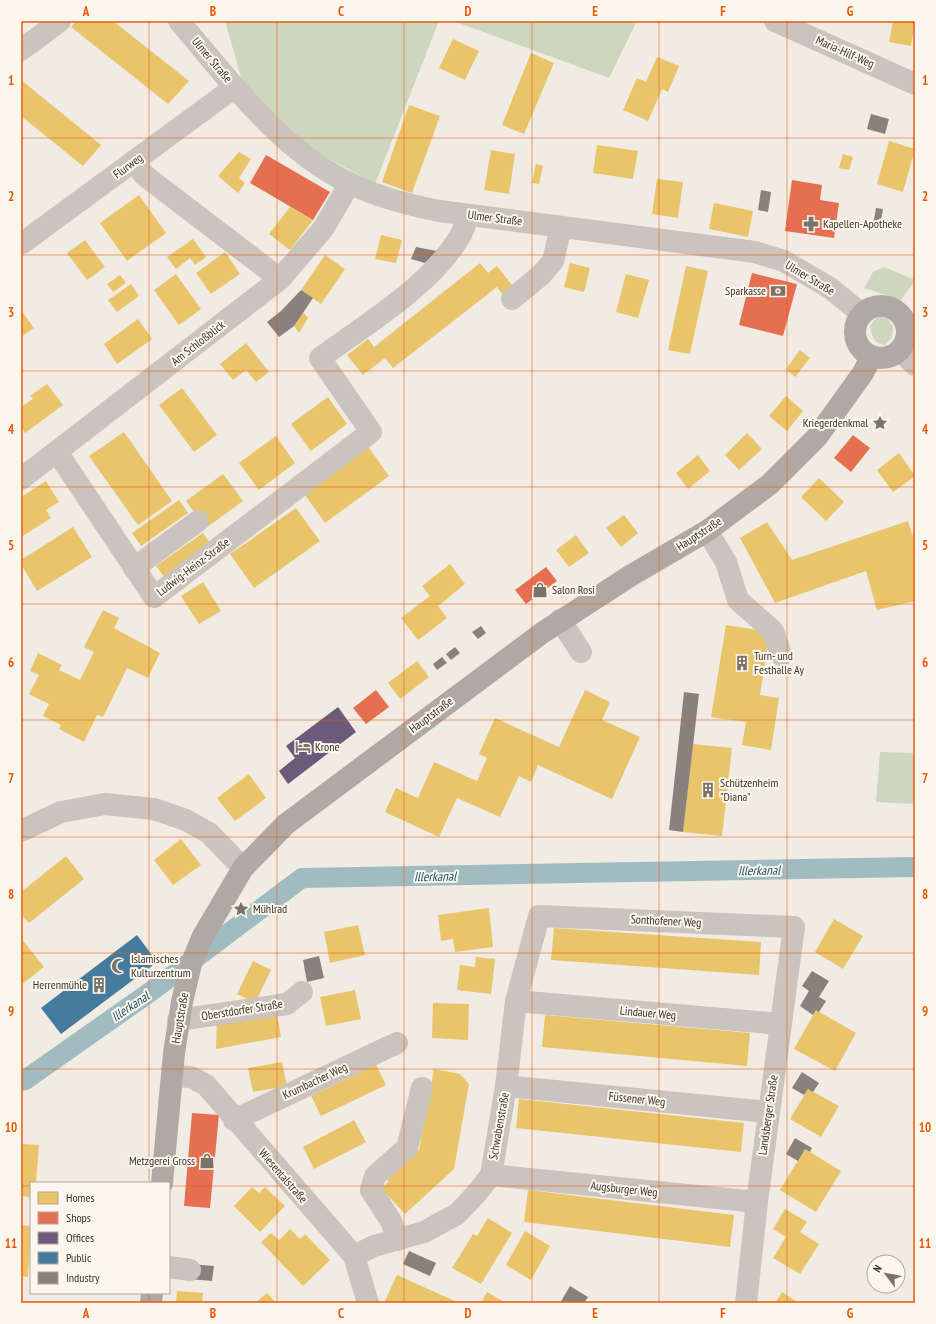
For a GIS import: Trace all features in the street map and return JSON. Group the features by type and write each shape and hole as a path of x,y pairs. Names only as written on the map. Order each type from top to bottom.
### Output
{"main road":[{"path":"888,306 899,313 909,313 905,342 908,358 893,356 885,358 871,357 862,351 855,341 855,327 862,314 873,307 888,306"},
{"name":"Hauptstraße","path":"162,1182 180,1011 191,964 220,905 243,868 286,824 560,620 707,531 770,484 808,447 863,373 871,357"}],"street":[{"path":"21,50 60,21"},
{"name":"Ulmer Straße","path":"179,21 234,87 272,128 306,156 350,183 408,204 468,215 755,252 790,264 830,288 862,314"},
{"name":"Maria-Hilf-Weg","path":"774,21 915,84"},
{"name":"Flurweg","path":"21,244 234,87"},
{"path":"134,161 144,174 280,279"},
{"name":"Am Schloßblick","path":"21,479 280,279 322,229 350,183"},
{"name":"Ludwig-Heinz-Straße","path":"57,452 154,597 371,432 320,358 407,294 444,259 461,235 468,215"},
{"path":"512,299 541,275 553,261 561,227"},
{"path":"134,568 198,521"},
{"path":"707,531 726,562 738,600 773,631 781,655"},
{"path":"560,620 581,652"},
{"path":"21,831 61,812 105,804 154,809 186,820 209,834 243,868"},
{"name":"Sonthofener Weg","path":"540,916 794,927"},
{"name":"Schwabenstraße","path":"354,1256 374,1246 424,1232 457,1214 491,1175 506,1086 516,1001 540,916"},
{"name":"Landsberger Straße","path":"746,1303 768,1112 794,927"},
{"name":"Oberstdorfer Straße","path":"180,1011 287,1004 302,992"},
{"name":"Lindauer Weg","path":"516,1001 781,1024"},
{"name":"Krumbacher Weg","path":"234,1120 397,1043"},
{"name":"Wiesentalstraße","path":"172,1076 191,1077 206,1085 234,1120 354,1256 368,1303"},
{"name":"Füssener Weg","path":"506,1086 768,1112"},
{"path":"398,1240 391,1221 371,1190 375,1176 407,1148 422,1088"},
{"name":"Augsburger Weg","path":"491,1175 757,1202"}],"green space":[{"path":"225,21 439,21 375,184 286,135 243,84"},
{"path":"453,21 637,21 609,78"},
{"path":"884,267 915,280 901,300 864,288 873,272"},
{"path":"881,317 888,319 893,326 892,337 885,345 876,341 870,327 875,319"},
{"path":"880,752 915,753 915,804 876,802"}],"building: Homes":[{"path":"76,21 113,21 189,81 168,104 71,27"},
{"path":"893,21 915,21 911,46 889,42"},
{"path":"453,39 479,51 465,80 439,68"},
{"path":"531,53 554,63 524,134 502,125"},
{"path":"657,57 679,66 668,92 662,89 648,121 623,110 637,78 646,82"},
{"path":"21,80 101,145 83,166 21,116"},
{"path":"409,105 440,116 412,193 382,182"},
{"path":"889,141 915,149 903,192 877,184"},
{"path":"597,145 638,151 633,179 593,173"},
{"path":"491,150 515,154 509,194 484,190"},
{"path":"239,152 251,159 239,178 245,183 238,193 218,176"},
{"path":"843,154 853,157 849,170 839,168"},
{"path":"536,164 543,166 539,184 532,183"},
{"path":"657,179 683,182 678,218 652,214"},
{"path":"139,195 166,233 127,261 100,223"},
{"path":"714,203 753,211 748,237 709,229"},
{"path":"290,207 313,220 290,250 269,234"},
{"path":"381,235 402,240 396,263 375,259"},
{"path":"193,239 206,257 195,265 190,258 176,269 167,257"},
{"path":"85,240 105,267 87,280 67,253"},
{"path":"225,252 240,274 211,294 196,273"},
{"path":"325,255 345,269 321,304 301,290"},
{"path":"480,263 488,273 497,266 512,285 502,294 497,287 393,368 385,358 363,375 347,355 368,339 374,347"},
{"path":"570,263 590,268 584,292 564,287"},
{"path":"686,266 708,271 690,354 668,350"},
{"path":"176,274 201,309 179,325 154,290"},
{"path":"626,274 649,280 638,318 616,312"},
{"path":"120,275 126,283 113,292 107,284"},
{"path":"131,284 139,296 117,312 108,300"},
{"path":"21,310 34,328 21,337"},
{"path":"303,312 308,318 299,333 294,326"},
{"path":"138,319 152,339 117,364 104,344"},
{"path":"246,343 269,372 256,382 246,370 233,380 220,364"},
{"path":"800,350 810,358 795,377 786,369"},
{"path":"47,384 63,405 25,433 21,427 21,407 33,399 30,396"},
{"path":"182,388 217,435 194,452 159,405"},
{"path":"786,396 803,411 787,431 769,416"},
{"path":"328,397 347,424 311,451 291,424"},
{"path":"124,432 172,501 138,525 89,456"},
{"path":"747,433 762,449 739,470 725,455"},
{"path":"276,436 295,463 259,490 239,463"},
{"path":"367,445 389,476 325,523 303,492"},
{"path":"899,453 915,476 893,492 877,470"},
{"path":"698,455 710,471 688,489 676,473"},
{"path":"223,474 243,501 206,528 186,501"},
{"path":"819,478 844,502 826,521 801,497"},
{"path":"46,481 59,502 46,510 51,518 21,537 21,497"},
{"path":"179,500 188,513 141,546 132,533"},
{"path":"296,508 320,541 254,588 230,554"},
{"path":"624,515 638,533 621,547 606,528"},
{"path":"908,521 915,543 915,601 877,610 866,571 775,603 740,538 767,522 792,560"},
{"path":"73,527 92,557 37,591 21,564 21,560"},
{"path":"203,533 212,546 165,578 156,566"},
{"path":"576,535 589,553 569,567 556,550"},
{"path":"450,564 465,584 438,606 447,618 418,640 401,618 430,596 422,586"},
{"path":"203,582 221,611 199,624 181,596"},
{"path":"103,610 119,618 114,628 160,653 148,678 127,668 103,717 97,715 84,742 59,729 61,725 43,716 49,704 29,694 39,675 30,671 38,653 62,665 59,670 80,680 94,652 84,647"},
{"name":"Turn- und Festhalle Ay","path":"726,625 770,632 760,695 779,698 771,750 742,745 746,722 711,717"},
{"path":"417,661 429,677 400,699 388,683"},
{"path":"585,690 610,702 602,720 640,737 612,799 538,765 531,782 519,776 500,817 457,798 439,837 385,812 396,788 418,798 434,762 477,781 487,758 479,754 495,718 559,747"},
{"name":"Schützenheim \"Diana\"","path":"693,744 732,748 722,836 683,832"},
{"path":"249,774 266,798 235,821 217,798"},
{"path":"181,839 201,865 173,885 154,860"},
{"path":"66,856 84,879 29,923 21,914 21,892"},
{"path":"489,908 493,947 455,952 453,939 441,941 438,915"},
{"path":"834,919 863,936 843,969 815,952"},
{"path":"358,925 365,955 330,963 324,932"},
{"path":"554,928 761,942 759,975 551,960"},
{"path":"21,938 44,967 21,985"},
{"path":"476,957 495,959 491,994 457,990 460,965 475,967"},
{"path":"253,961 271,970 255,1003 237,994"},
{"path":"355,990 361,1019 326,1026 320,997"},
{"path":"433,1003 469,1004 468,1040 432,1038"},
{"path":"276,1008 281,1037 216,1049 217,1018"},
{"path":"816,1010 856,1033 835,1071 794,1049"},
{"path":"545,1015 750,1033 747,1066 542,1047"},
{"path":"282,1062 287,1086 253,1092 248,1068"},
{"path":"376,1065 386,1085 321,1116 311,1096"},
{"path":"434,1069 460,1074 469,1084 454,1169 405,1214 381,1188 388,1182 388,1178 419,1150"},
{"path":"808,1089 839,1106 821,1137 790,1119"},
{"path":"519,1099 744,1123 741,1152 516,1128"},
{"path":"354,1120 366,1142 314,1169 303,1147"},
{"path":"21,1144 39,1145 36,1182 30,1182 30,1197 21,1196"},
{"path":"805,1149 841,1171 816,1212 780,1190"},
{"path":"252,1187 259,1193 265,1187 285,1206 260,1232 234,1206"},
{"path":"528,1190 734,1215 730,1247 524,1222"},
{"path":"785,1209 807,1222 800,1232 819,1244 800,1274 773,1258 786,1237 773,1229"},
{"path":"488,1218 512,1233 481,1284 452,1268 473,1234 477,1236"},
{"path":"21,1225 30,1226 30,1243 28,1277 21,1276"},
{"path":"290,1229 300,1239 305,1234 330,1260 303,1286 261,1242 271,1233 279,1240"},
{"path":"525,1231 550,1246 531,1280 506,1265"},
{"path":"397,1275 457,1302 384,1303"},
{"path":"177,1291 203,1293 202,1303 176,1303"},
{"path":"487,1292 506,1303 481,1303"},
{"path":"782,1292 799,1303 775,1303"},
{"path":"267,1293 276,1303 255,1303"}],"building: Shops":[{"path":"266,155 330,192 313,220 250,183"},
{"path":"792,180 822,185 820,200 839,203 834,238 785,231"},
{"path":"752,273 797,284 783,336 739,325"},
{"path":"853,435 870,448 851,472 834,458"},
{"path":"546,567 557,581 526,604 515,590"},
{"path":"376,690 389,707 366,724 353,708"},
{"path":"192,1113 219,1115 210,1208 184,1206"}],"building: Offices":[{"path":"338,707 356,732 288,784 279,771 295,758 286,746"}],"building: Public":[{"name":"Herrenmühle","path":"137,935 157,962 61,1034 41,1008"}],"building: Industry":[{"path":"871,114 889,119 885,134 867,129"},
{"path":"761,190 771,192 768,212 758,210"},
{"path":"876,208 883,209 880,226 873,225"},
{"path":"416,247 437,251 425,263 411,259"},
{"path":"301,290 313,298 294,326 279,337 267,322 281,311"},
{"path":"481,626 486,633 478,639 472,632"},
{"path":"455,647 460,653 451,660 446,654"},
{"path":"442,657 447,663 437,670 433,664"},
{"path":"684,692 699,694 683,832 669,830"},
{"path":"319,956 324,978 307,982 303,960"},
{"path":"812,971 829,981 819,997 826,1001 819,1012 816,1010 813,1015 800,1006 809,991 802,986"},
{"path":"802,1072 819,1083 813,1092 808,1089 804,1095 792,1088"},
{"path":"795,1138 812,1148 810,1152 805,1149 798,1161 786,1154"},
{"path":"409,1251 436,1263 430,1276 403,1264"},
{"path":"191,1264 214,1266 212,1281 189,1279"},
{"path":"570,1286 588,1297 584,1303 560,1303"}],"waterway":[{"name":"Illerkanal","path":"21,1081 25,1080 153,990 302,878 915,867"}],"place":[{"name":"Kapellen-Apotheke","path":"811,224"},
{"name":"Sparkasse","path":"778,291"},
{"name":"Kriegerdenkmal","path":"880,423"},
{"name":"Salon Rosi","path":"540,590"},
{"name":"Turn- und Festhalle Ay","path":"742,663"},
{"name":"Krone","path":"303,747"},
{"name":"Schützenheim \"Diana\"","path":"708,790"},
{"name":"Mühlrad","path":"241,909"},
{"name":"Islamisches Kulturzentrum","path":"119,966"},
{"name":"Herrenmühle","path":"99,985"},
{"name":"Metzgerei Gross","path":"207,1161"}]}
